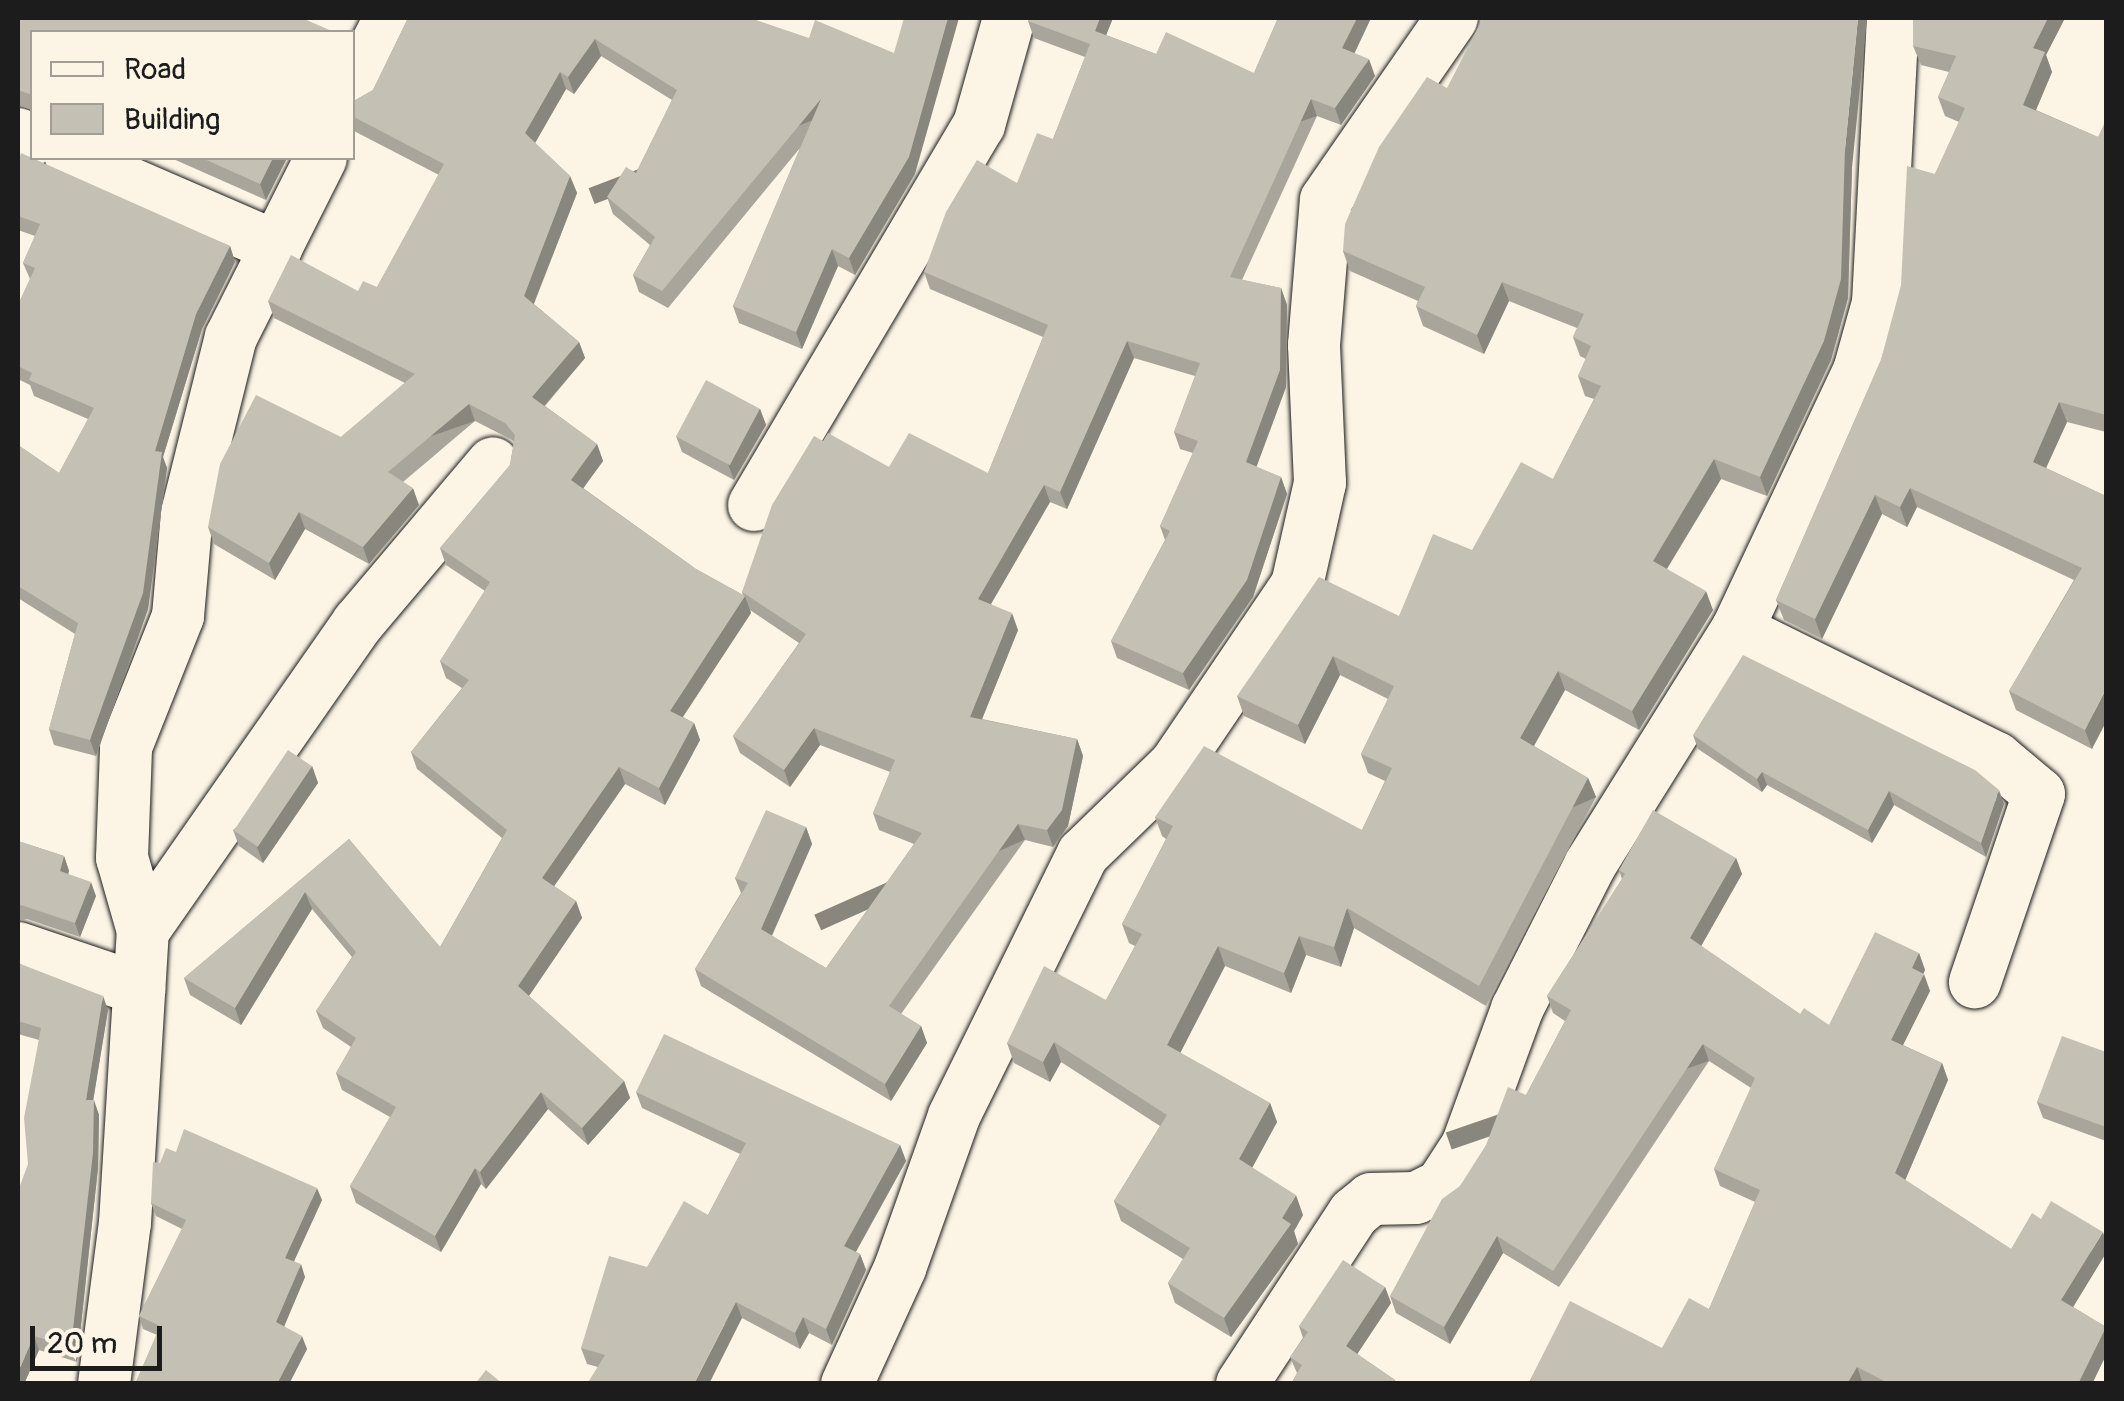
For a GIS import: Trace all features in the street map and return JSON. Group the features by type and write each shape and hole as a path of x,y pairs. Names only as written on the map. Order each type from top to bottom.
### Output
{"street":[{"path":"355,87 390,18"},
{"path":"754,505 979,126 1009,18"},
{"path":"846,1384 900,1268 954,1116 1083,854 1175,765 1297,585 1320,483 1314,345 1326,200 1452,18"},
{"path":"1242,1384 1354,1213 1371,1199 1416,1198 1441,1186 1468,1146 1517,1009 1590,865 1736,630 1859,372 1878,304 1893,18"},
{"path":"76,160 277,247"},
{"path":"104,1384 125,1222 143,931 122,858 126,747 178,616 187,513 232,337 320,160"},
{"path":"143,931 358,623 493,463"},
{"path":"1736,630 1996,758 2039,794 1975,982"},
{"path":"18,948 139,989"}],"building":[{"path":"18,18 302,18 329,30 30,30 30,94 18,90"},
{"path":"408,18 750,18 809,38 815,20 894,53 904,18 948,18 909,157 849,258 832,249 796,332 733,306 821,99 662,291 633,275 655,237 607,197 626,167 636,173 677,90 595,39 568,77 560,72 525,133 570,176 524,296 579,342 532,397 597,444 571,480 696,569 745,596 670,711 694,723 659,788 619,767 542,878 576,901 518,986 624,1081 582,1128 541,1092 480,1172 475,1168 435,1236 350,1186 396,1107 336,1073 356,1038 316,1011 356,952 305,892 235,1008 184,978 349,839 440,947 507,830 411,752 469,680 440,661 490,582 440,548 510,465 515,435 505,423 469,404 388,472 413,488 363,547 299,512 269,563 208,527 220,464 256,395 341,437 415,374 268,301 291,255 358,291 363,281 377,287 444,164 355,118 355,100 373,90"},
{"path":"1100,18 1095,31 1156,54 1166,32 1254,73 1278,18 1357,18 1342,48 1369,59 1335,108 1311,99 1230,277 1281,288 1280,370 1246,462 1281,477 1247,580 1183,673 1111,641 1170,531 1160,526 1198,441 1174,432 1200,363 1127,341 1060,492 1044,485 978,599 1012,613 970,717 1077,739 1062,810 1047,830 1018,824 889,1006 921,1026 885,1084 695,969 748,883 735,878 766,810 806,827 761,929 826,968 922,833 873,813 895,760 814,728 784,770 733,736 806,634 742,592 772,505 814,436 823,441 828,433 889,467 909,433 988,473 1048,325 924,272 946,212 977,160 1017,183 1037,133 1053,139 1090,44 1028,21"},
{"path":"1483,18 1858,18 1845,149 1841,279 1824,341 1760,477 1714,459 1653,561 1706,591 1632,711 1558,671 1520,738 1588,778 1479,986 1347,908 1334,947 1299,936 1284,973 1218,946 1167,1045 1270,1103 1239,1159 1296,1195 1282,1218 1291,1224 1224,1318 1168,1283 1190,1248 1114,1201 1167,1115 1054,1042 1043,1062 1007,1043 1044,966 1106,1000 1142,934 1122,924 1173,826 1155,817 1204,746 1362,830 1392,768 1361,754 1394,686 1333,656 1298,725 1237,696 1319,577 1399,616 1433,534 1472,550 1521,462 1553,479 1601,386 1578,376 1591,346 1573,337 1584,314 1502,282 1477,335 1416,306 1425,287 1343,251 1345,224 1379,147 1427,77 1447,88"},
{"path":"1913,18 2048,18 2033,48 2045,52 2023,105 2098,137 2106,125 2106,415 2059,402 2033,462 2106,496 2106,689 2085,730 2009,691 2082,568 1910,488 1900,507 1875,495 1815,619 1776,600 1881,360 1901,285 1907,166 1935,174 1965,108 1938,97 1956,56 1913,46"},
{"path":"21,153 230,246 196,314 155,451 162,452 143,593 90,740 49,729 78,623 18,586 18,445 59,473 94,408 29,380 32,373 18,366 18,305 35,268 23,263 40,224 18,216"},
{"path":"206,160 272,160 260,184"},
{"path":"706,380 760,409 730,465 676,437"},
{"path":"1743,655 1975,770 1999,790 1981,843 1889,791 1868,830 1762,772 1757,779 1693,735"},
{"path":"288,750 312,766 258,847 234,830"},
{"path":"1653,810 1736,858 1690,938 1800,1014 1804,1008 1829,1025 1875,932 1919,953 1912,968 1924,974 1891,1040 1942,1063 1895,1173 2011,1249 2032,1213 2041,1219 2051,1201 2103,1232 2061,1300 2106,1327 2078,1384 1890,1384 1857,1367 1847,1384 1536,1384 1530,1380 1570,1301 1662,1348 1689,1298 1709,1309 1760,1190 1714,1169 1755,1078 1703,1044 1553,1271 1497,1236 1444,1327 1390,1296 1442,1199 1460,1186 1486,1145 1508,1087 1526,1095 1571,1010 1547,996 1625,874 1619,870"},
{"path":"18,841 64,856 60,871 91,882 75,923 18,906"},
{"path":"18,963 103,996 86,1100 94,1100 93,1153 71,1347 34,1336 18,1372 18,1191 28,1164 24,1118 41,1028 18,1021"},
{"path":"664,1034 900,1145 844,1246 860,1254 826,1329 803,1317 795,1333 736,1302 694,1384 587,1384 605,1355 581,1348 609,1256 647,1267 684,1201 708,1215 746,1143 636,1092"},
{"path":"2062,1036 2106,1052 2106,1127 2037,1102"},
{"path":"184,1129 317,1188 285,1258 301,1264 276,1322 302,1336 277,1384 135,1384 160,1326 139,1316 186,1220 151,1203 153,1162 160,1163 166,1148 176,1152"},
{"path":"1343,1260 1385,1287 1346,1346 1395,1380 1392,1384 1291,1384 1302,1365 1290,1357 1308,1332 1299,1326"},
{"path":"486,1370 503,1384 475,1384"}]}
